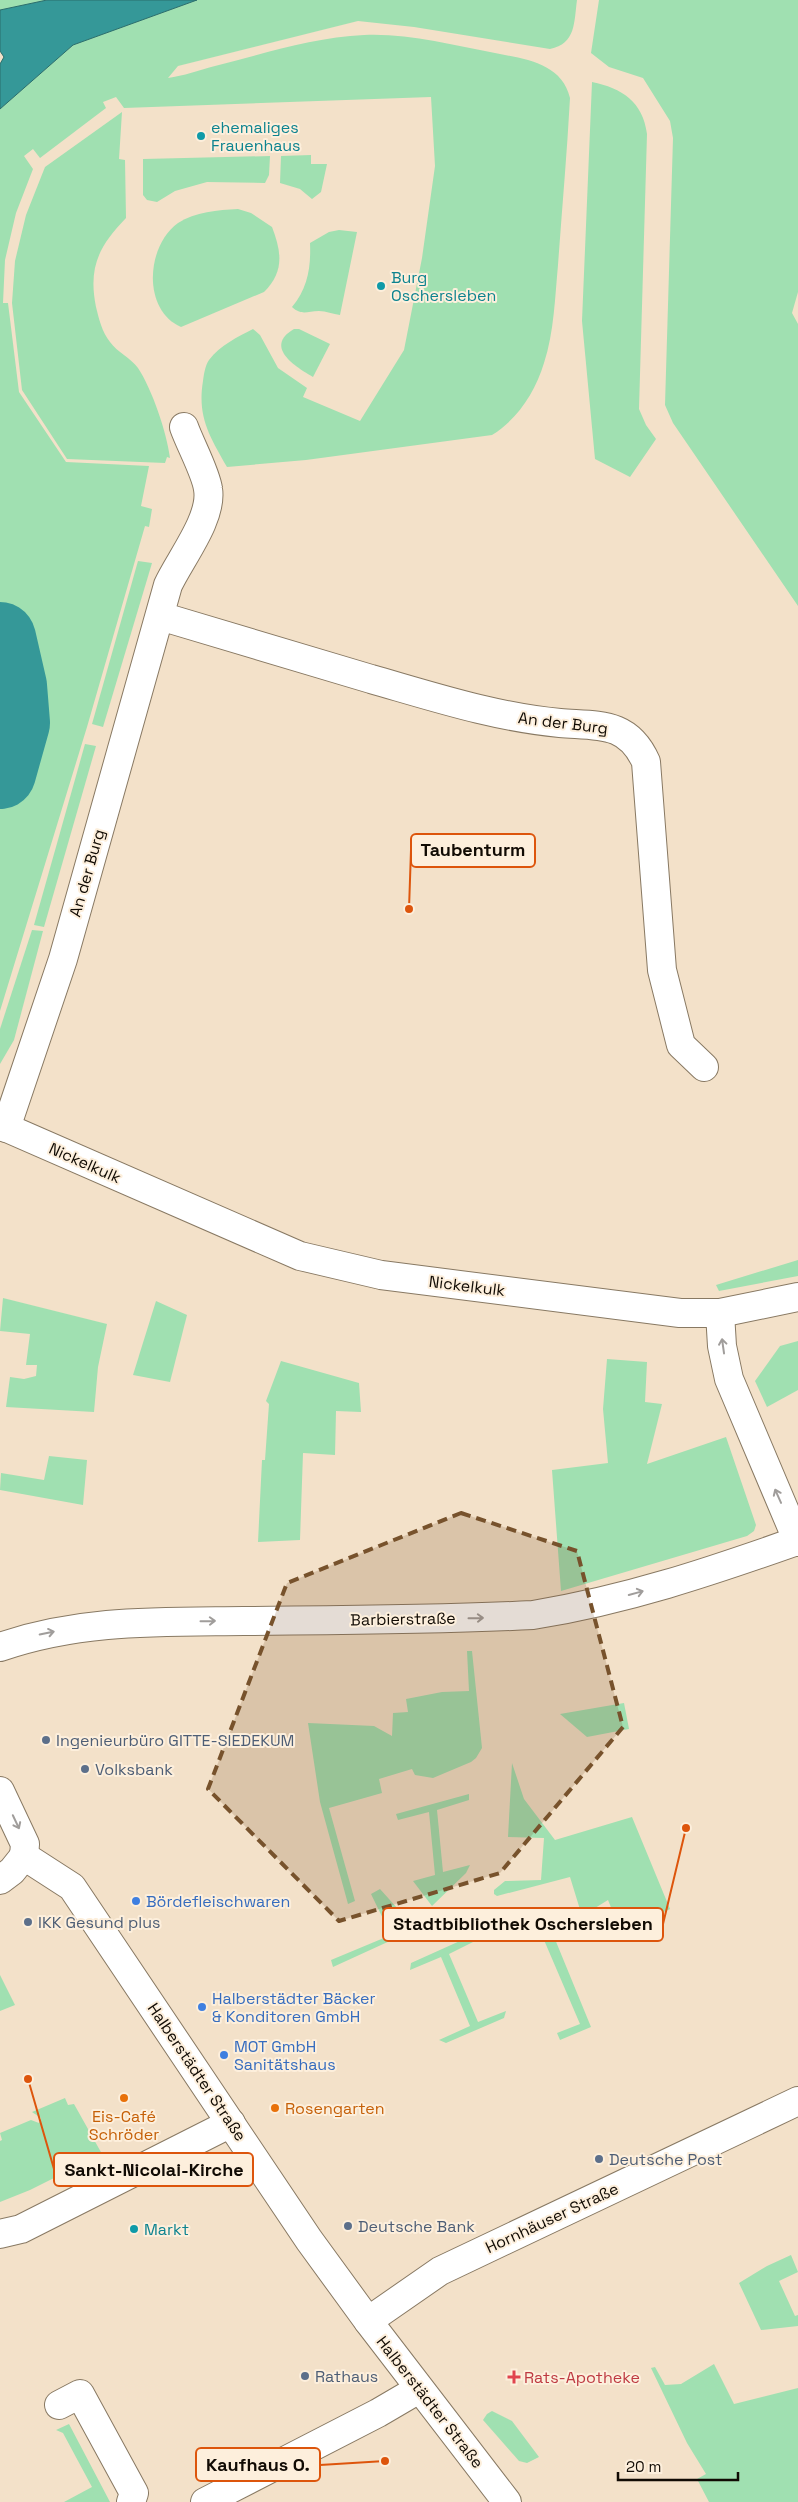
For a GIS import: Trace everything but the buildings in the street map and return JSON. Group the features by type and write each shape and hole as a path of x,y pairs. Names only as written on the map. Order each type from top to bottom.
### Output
{"street":[{"name":"An der Burg","path":"3,1127 63,960 168,585 205,516 208,490 184,427"},
{"name":"An der Burg","path":"160,616 470,708 531,720 611,727 630,736 640,749 646,762 662,970 681,1045 704,1068"},
{"name":"Nickelkulk","path":"3,1127 300,1256 381,1275 680,1313 720,1313 798,1297"},
{"path":"720,1313 729,1379 798,1541"},
{"name":"Barbierstraße","path":"0,1647 32,1636 73,1628 160,1622 533,1615 586,1606 696,1577 798,1541"},
{"path":"0,1791 25,1844 24,1856 12,1871 0,1880"},
{"name":"Halberstädter Straße","path":"24,1856 72,1888 310,2240 419,2389 507,2502"},
{"name":"Hornhäuser Straße","path":"368,2321 440,2271 798,2101"},
{"path":"0,2234 21,2229 231,2123"},
{"path":"205,2502 378,2413 419,2389"},
{"path":"70,2399 134,2493 131,2502"}],"highlighted area":[{"path":"461,1513 577,1551 623,1727 500,1873 339,1921 208,1789 287,1583"}],"green space":[{"path":"0,0 47,0 0,10"},
{"path":"197,0 577,0 574,24 569,37 559,46 550,49 414,27 358,21 178,66 168,78 270,51 326,39 364,35 397,36 446,43 530,61 551,70 566,86 570,98 554,315 550,340 536,384 524,404 510,421 492,435 306,460 227,467 206,426 203,416 202,394 204,373 208,362 218,350 230,342 253,329 260,335 278,368 307,388 303,397 360,421 404,350 422,258 435,166 431,97 124,108 116,97 103,102 106,108 40,158 33,149 24,156 33,169 16,213 5,260 3,303 8,303 19,392 66,462 149,466 141,506 152,509 149,527 145,526 87,727 0,1011 0,109 73,45"},
{"path":"599,0 798,0 798,292 792,313 798,324 798,606 673,423 665,405 673,138 670,121 643,78 609,67 591,53"},
{"path":"592,82 613,88 629,98 641,113 647,134 639,409 646,425 656,439 630,477 595,459 582,321"},
{"path":"122,112 119,159 125,160 126,218 109,238 98,258 95,269 94,293 98,316 107,338 113,346 138,368 153,399 162,424 170,458 167,457 165,463 67,459 22,390 12,303 15,261 26,215 45,167"},
{"path":"311,155 311,164 327,164 321,192 312,199 300,189 280,183 281,156"},
{"path":"270,156 269,175 265,183 207,182 175,191 157,202 147,200 143,195 143,159"},
{"path":"238,209 251,213 272,227 279,254 278,270 275,277 264,292 181,327 168,319 154,293 153,277 159,247 167,233 185,219 207,212"},
{"path":"339,230 357,232 340,315 322,311 302,312 296,310 292,307 305,285 310,260 310,243 329,232"},
{"path":"294,329 299,329 330,344 313,377 291,362 282,349 285,336"},
{"path":"138,561 152,563 103,727 92,724"},
{"path":"85,744 96,746 44,927 34,925"},
{"path":"32,930 43,931 14,1040 0,1064 0,1029"},
{"path":"798,1260 798,1276 719,1291 716,1285"},
{"path":"3,1298 107,1324 98,1367 94,1412 6,1407 10,1377 24,1379 36,1376 37,1365 26,1365 30,1334 0,1331"},
{"path":"156,1301 187,1315 170,1382 133,1375"},
{"path":"798,1341 798,1390 767,1407 755,1381 780,1346"},
{"path":"607,1359 647,1362 645,1402 662,1404 647,1464 726,1437 756,1525 754,1531 747,1536 561,1591 552,1470 608,1463 603,1409"},
{"path":"281,1361 359,1383 361,1412 336,1411 335,1455 303,1453 300,1540 258,1542 262,1460 265,1460 269,1404 266,1401"},
{"path":"49,1456 87,1460 83,1505 0,1490 1,1473 44,1480"},
{"path":"467,1651 472,1651 482,1748 476,1758 471,1762 433,1778 415,1775 412,1769 379,1779 382,1793 329,1808 355,1901 348,1904 320,1802 308,1723 374,1726 392,1736 393,1713 408,1712 406,1699 442,1692 469,1691"},
{"path":"624,1703 629,1729 587,1737 560,1714"},
{"path":"512,1763 524,1799 555,1840 632,1817 670,1909 621,1932 608,1900 582,1916 570,1877 497,1896 494,1894 494,1890 505,1881 541,1880 544,1838 508,1837"},
{"path":"469,1794 469,1800 437,1810 443,1872 470,1865 466,1873 432,1906 413,1881 435,1875 429,1812 398,1820 396,1814"},
{"path":"380,1889 416,1929 333,1967 331,1960 391,1935 371,1894"},
{"path":"546,1924 547,1928 550,1927 591,2027 560,2040 557,2033 580,2024 541,1933 517,1942 515,1937"},
{"path":"471,1936 477,1940 449,1954 478,2022 506,2011 504,2018 446,2043 439,2040 470,2026 441,1957 410,1970 411,1963"},
{"path":"0,1975 15,2005 0,2011"},
{"path":"65,2098 68,2105 74,2104 102,2154 30,2190 0,2202 0,2141 2,2140 0,2133 31,2120 39,2123 41,2118 32,2112"},
{"path":"791,2255 798,2272 779,2281 795,2316 798,2315 798,2326 761,2330 739,2283 767,2266"},
{"path":"714,2364 734,2404 798,2388 798,2502 709,2502 697,2479 706,2474 687,2443 651,2368 655,2367 665,2385 681,2384"},
{"path":"492,2411 512,2421 539,2457 527,2463 519,2461 483,2420"},
{"path":"69,2424 110,2502 64,2502 92,2487 63,2433 56,2430"}],"water":[{"path":"47,0 197,0 73,45 0,109 0,64 4,57 0,51 0,10"}],"waterway":[{"path":"0,638 11,686 14,723 0,773"}],"place":[{"name":"ehemaliges Frauenhaus","path":"201,136"},
{"name":"Burg Oschersleben","path":"381,286"},
{"name":"Taubenturm","path":"409,909"},
{"name":"Ingenieurbüro GITTE-SIEDEKUM","path":"46,1740"},
{"name":"Volksbank","path":"85,1769"},
{"name":"Stadtbibliothek Oschersleben","path":"686,1828"},
{"name":"Bördefleischwaren","path":"136,1901"},
{"name":"IKK Gesund plus","path":"28,1922"},
{"name":"Halberstädter Bäcker & Konditoren GmbH","path":"202,2007"},
{"name":"MOT GmbH Sanitätshaus","path":"224,2055"},
{"name":"Sankt-Nicolai-Kirche","path":"28,2079"},
{"name":"Eis-Café Schröder","path":"124,2098"},
{"name":"Rosengarten","path":"275,2108"},
{"name":"Deutsche Post","path":"599,2159"},
{"name":"Deutsche Bank","path":"348,2226"},
{"name":"Markt","path":"134,2229"},
{"name":"Rathaus","path":"305,2376"},
{"name":"Rats-Apotheke","path":"514,2377"},
{"name":"Kaufhaus O.","path":"385,2461"}]}
